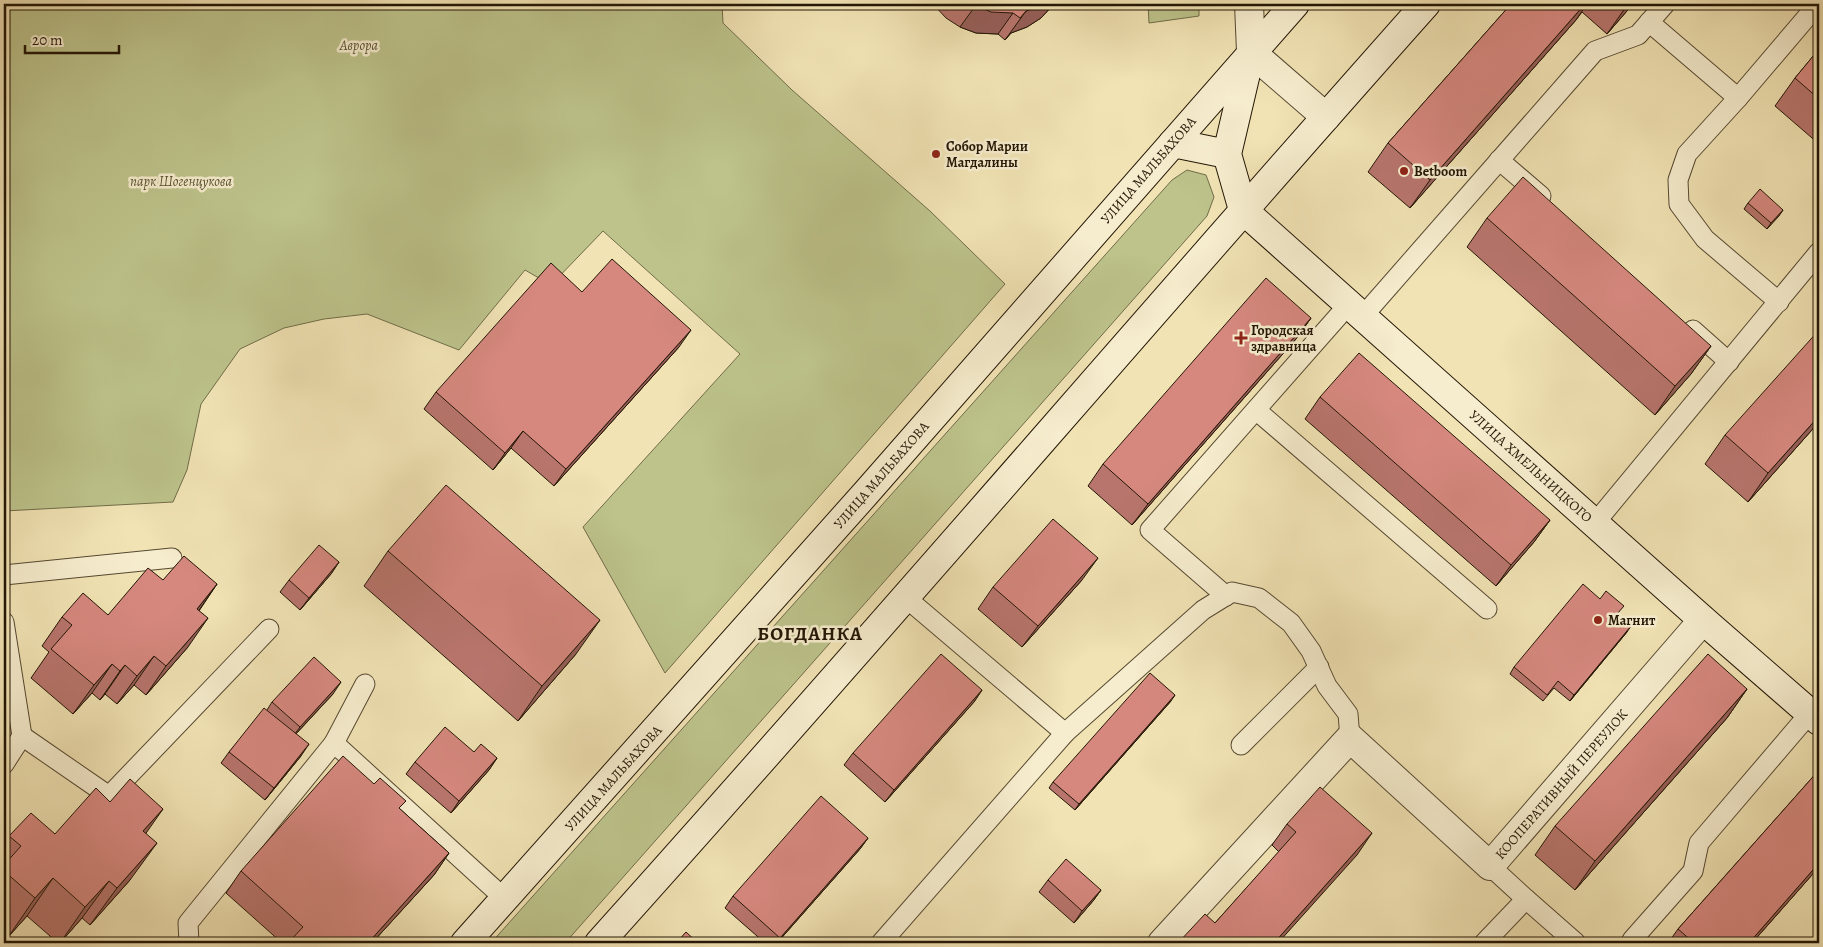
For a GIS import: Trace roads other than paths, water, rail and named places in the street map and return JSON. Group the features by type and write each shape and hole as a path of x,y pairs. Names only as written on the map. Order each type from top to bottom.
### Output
{"main road":[{"path":"1243,210 1227,154 1251,52 1249,4"},
{"name":"УЛИЦА МАЛЬБАХОВА","path":"465,943 866,492 1295,4"},
{"path":"599,943 724,805 1243,210 1426,4"},
{"path":"1251,52 1326,116"},
{"path":"1173,143 1227,154"},
{"name":"УЛИЦА ХМЕЛЬНИЦКОГО","path":"1243,210 1703,620 1815,717"},
{"name":"КООПЕРАТИВНЫЙ ПЕРЕУЛОК","path":"1350,738 1490,866 1703,620"},
{"path":"1162,943 1350,738"}],"lane":[{"path":"1226,596 1150,530 1256,410 1356,310 1499,160 1595,51 1638,35 1665,4"},
{"path":"1779,302 1705,239 1680,204 1678,180 1687,154 1738,98 1818,4"},
{"path":"1649,22 1738,98"},
{"path":"1499,160 1551,206"},
{"path":"1595,523 1819,252"},
{"path":"1678,316 1730,362"},
{"path":"1256,410 1487,609"},
{"path":"4,575 172,558"},
{"path":"881,943 1065,733 1203,610 1232,592 1259,598 1290,623 1312,651 1327,686 1348,714 1350,738"},
{"path":"905,597 1065,733"},
{"path":"4,622 6,645 22,736 4,764"},
{"path":"22,736 109,796 269,629"},
{"path":"1241,746 1319,667"},
{"path":"189,943 188,923 334,743 364,684"},
{"path":"1632,940 1694,871 1699,843 1815,717"},
{"path":"334,743 505,899"},
{"path":"1490,866 1576,943"},
{"path":"1484,943 1526,899"}],"place":[{"name":"Собор Марии Магдалины","path":"936,154"},
{"name":"Betboom","path":"1404,171"},
{"name":"Городская здравница","path":"1241,338"},
{"name":"Магнит","path":"1598,620"}],"district":[{"name":"БОГДАНКА","path":"810,633"}],"park label":[{"name":"Аврора","path":"359,45"},
{"name":"парк Шогенцукова","path":"181,181"}]}
